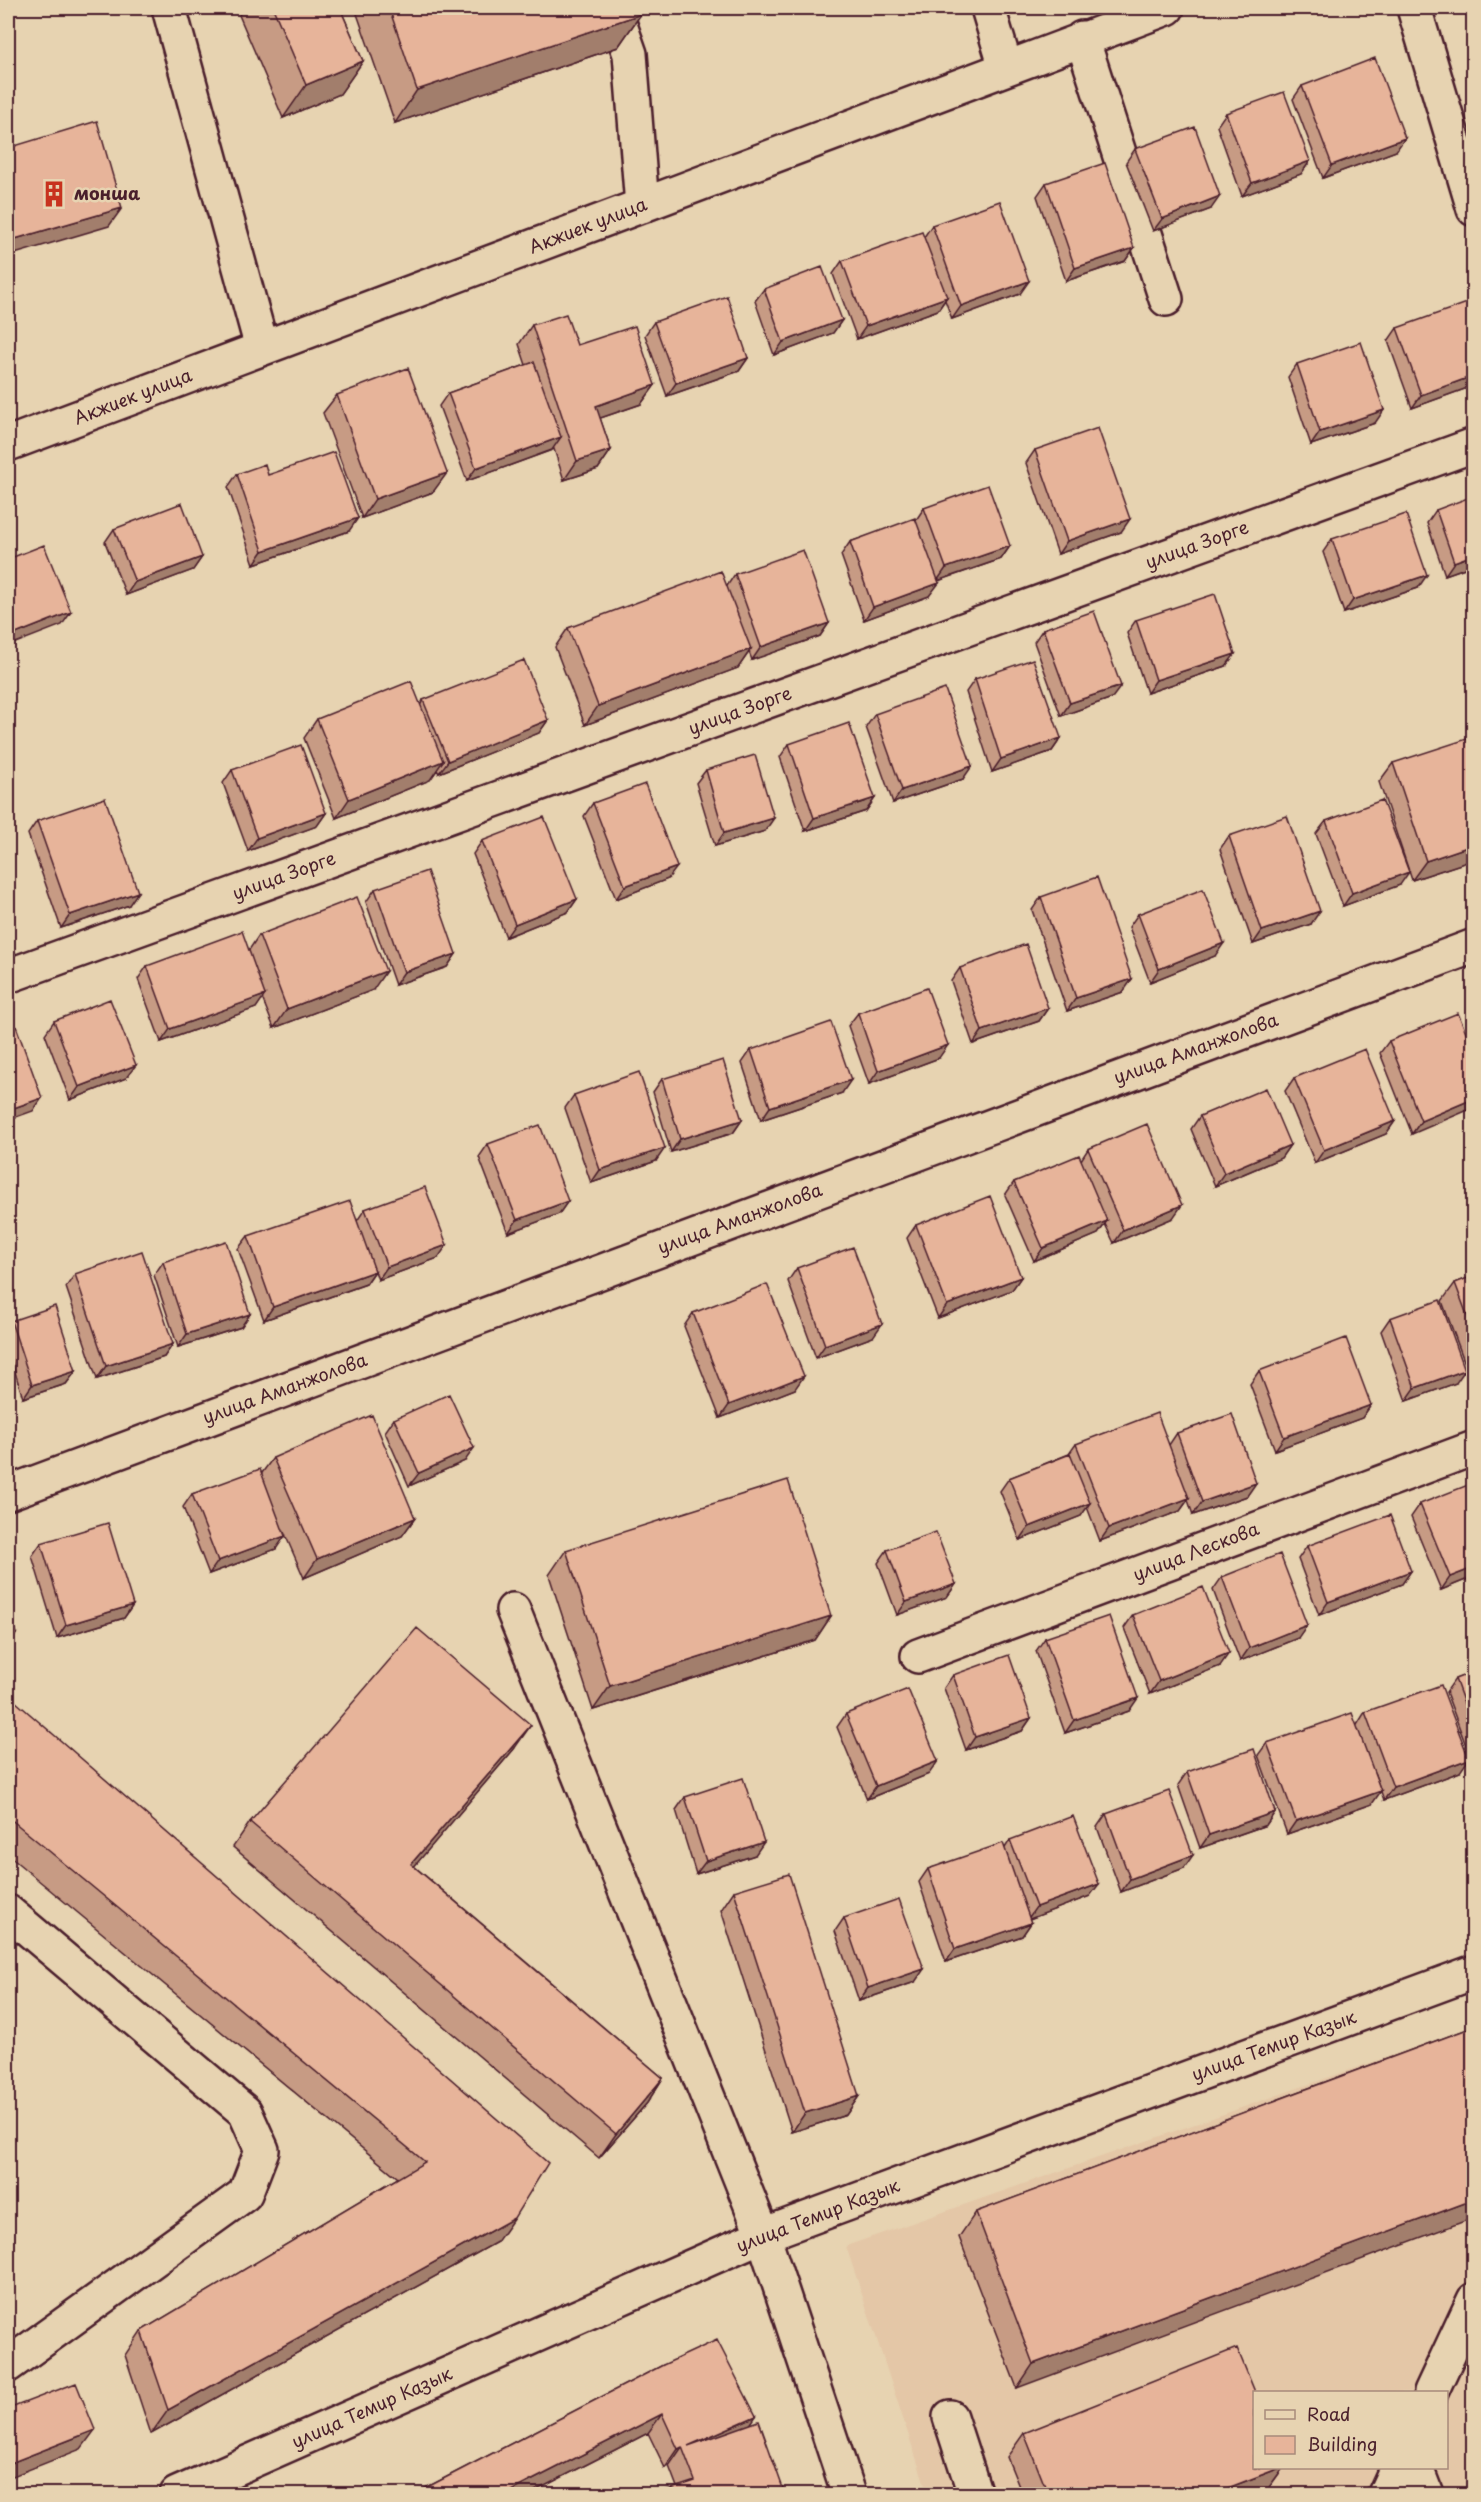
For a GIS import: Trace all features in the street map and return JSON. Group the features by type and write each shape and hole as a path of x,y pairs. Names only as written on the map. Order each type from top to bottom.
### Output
{"street":[{"path":"169,8 262,348"},
{"path":"614,8 630,54 642,206"},
{"path":"988,8 1006,68"},
{"name":"Акжиек улица","path":"8,444 1082,38 1167,8"},
{"path":"1414,8 1473,209"},
{"path":"1082,38 1166,299"},
{"name":"улица Зорге","path":"8,976 1473,445"},
{"name":"улица Аманжолова","path":"8,1493 1473,946"},
{"name":"улица Лескова","path":"918,1656 1473,1448"},
{"path":"513,1610 764,2235 849,2494"},
{"path":"8,1912 245,2112 262,2150 245,2194 8,2365"},
{"name":"улица Темир Казык","path":"177,2494 764,2235 1473,1972"},
{"path":"1431,2391 1473,2300"},
{"path":"950,2416 975,2494"},
{"path":"1385,2494 1397,2469"},
{"path":"1416,2469 1426,2494"}],"shaded area":[{"path":"1473,2027 1473,2494 928,2494 846,2246"}],"building":[{"path":"273,8 340,8 363,61 306,85"},
{"path":"389,8 639,8 641,14 417,90"},
{"path":"1375,58 1405,138 1332,165 1302,86"},
{"path":"1284,92 1310,161 1252,183 1226,113"},
{"name":"монша","path":"97,121 122,208 8,241 8,148"},
{"path":"1195,127 1220,196 1162,219 1135,149"},
{"path":"1105,163 1134,248 1075,268 1046,183"},
{"path":"1000,201 1029,281 961,306 932,225"},
{"path":"922,232 947,297 866,326 842,261"},
{"path":"822,267 842,320 783,342 764,289"},
{"path":"727,296 748,358 676,383 654,322"},
{"path":"1470,302 1473,311 1473,376 1421,395 1397,328"},
{"path":"566,314 577,345 635,326 655,385 596,406 611,450 577,461 532,325"},
{"path":"1361,342 1384,410 1320,432 1297,364"},
{"path":"534,362 561,437 476,468 448,393"},
{"path":"408,368 447,473 375,499 337,395"},
{"path":"1098,428 1130,519 1067,541 1035,450"},
{"path":"334,452 358,518 263,551 237,474 265,464 268,475"},
{"path":"988,485 1010,546 946,568 924,508"},
{"path":"1473,496 1473,555 1454,562 1436,510"},
{"path":"182,503 202,557 135,582 114,529"},
{"path":"1406,514 1427,575 1353,600 1332,539"},
{"path":"915,518 939,583 873,607 850,542"},
{"path":"44,545 71,612 8,637 8,559"},
{"path":"803,550 829,623 761,647 735,574"},
{"path":"721,571 751,649 598,706 568,628"},
{"path":"1215,594 1235,654 1156,680 1136,620"},
{"path":"1094,611 1121,686 1070,703 1043,629"},
{"path":"1033,659 1061,738 1001,759 975,679"},
{"path":"524,660 548,720 448,761 423,700"},
{"path":"411,681 443,761 349,799 317,719"},
{"path":"945,689 972,766 902,790 875,714"},
{"path":"849,723 875,798 814,818 789,744"},
{"path":"1473,737 1473,845 1426,861 1393,763"},
{"path":"301,745 326,813 257,838 232,770"},
{"path":"755,755 774,818 724,833 706,770"},
{"path":"645,784 677,867 625,886 593,803"},
{"path":"105,798 138,892 70,915 37,821"},
{"path":"1382,800 1409,872 1352,893 1326,821"},
{"path":"1287,816 1320,911 1262,931 1229,836"},
{"path":"544,817 577,899 515,924 482,841"},
{"path":"427,871 456,954 404,972 375,889"},
{"path":"1097,877 1132,979 1076,998 1041,897"},
{"path":"1203,889 1224,943 1159,969 1138,914"},
{"path":"357,897 386,971 287,1009 259,935"},
{"path":"242,931 265,995 170,1029 147,966"},
{"path":"1026,944 1048,1008 982,1031 960,968"},
{"path":"927,988 948,1045 878,1071 858,1013"},
{"path":"110,999 136,1065 79,1087 54,1021"},
{"path":"1458,1013 1473,1049 1473,1099 1421,1121 1389,1041"},
{"path":"831,1022 851,1080 770,1107 751,1050"},
{"path":"16,1026 42,1098 8,1110 8,1029"},
{"path":"1365,1049 1395,1121 1324,1150 1294,1078"},
{"path":"723,1060 742,1120 680,1139 662,1079"},
{"path":"639,1072 665,1148 600,1170 574,1095"},
{"path":"1266,1088 1290,1145 1224,1173 1200,1116"},
{"path":"1147,1124 1182,1205 1123,1230 1088,1149"},
{"path":"540,1125 568,1201 517,1220 488,1144"},
{"path":"1079,1155 1107,1221 1043,1248 1014,1182"},
{"path":"425,1187 447,1245 387,1267 365,1209"},
{"path":"990,1196 1021,1277 947,1305 916,1225"},
{"path":"350,1201 375,1271 273,1307 248,1236"},
{"path":"226,1241 250,1314 187,1334 163,1262"},
{"path":"853,1247 882,1324 825,1345 797,1268"},
{"path":"142,1251 173,1344 106,1366 75,1274"},
{"path":"1473,1276 1473,1331 1455,1283"},
{"path":"767,1284 804,1376 729,1405 693,1313"},
{"path":"1440,1300 1465,1370 1415,1388 1390,1318"},
{"path":"55,1306 76,1371 32,1385 11,1321"},
{"path":"1346,1338 1371,1405 1284,1437 1259,1371"},
{"path":"449,1394 474,1448 419,1473 394,1419"},
{"path":"1157,1413 1189,1498 1109,1528 1076,1444"},
{"path":"1232,1414 1256,1483 1202,1502 1177,1433"},
{"path":"372,1415 415,1518 317,1559 273,1458"},
{"path":"1070,1454 1090,1503 1029,1527 1009,1478"},
{"path":"260,1469 285,1536 218,1561 192,1494"},
{"path":"788,1480 831,1616 610,1686 566,1550"},
{"path":"1473,1483 1473,1568 1450,1577 1420,1504"},
{"path":"1390,1515 1411,1571 1328,1602 1307,1546"},
{"path":"108,1523 133,1605 66,1625 41,1543"},
{"path":"936,1532 956,1584 906,1602 887,1550"},
{"path":"1280,1554 1307,1625 1249,1648 1222,1577"},
{"path":"1203,1587 1229,1653 1159,1681 1133,1615"},
{"path":"8,1606 16,1634 8,1637"},
{"path":"1109,1616 1138,1698 1074,1720 1045,1638"},
{"path":"417,1628 531,1725 411,1864 663,2078 616,2134 250,1822"},
{"path":"1009,1655 1031,1718 975,1737 953,1675"},
{"path":"1473,1672 1473,1728 1455,1679"},
{"path":"1441,1685 1469,1759 1393,1787 1365,1712"},
{"path":"908,1689 938,1761 876,1786 846,1714"},
{"path":"8,1695 548,2163 514,2218 168,2410 141,2331 425,2162 8,1817"},
{"path":"1352,1713 1381,1791 1296,1821 1267,1743"},
{"path":"1254,1749 1275,1812 1209,1835 1187,1772"},
{"path":"743,1778 764,1842 706,1861 685,1797"},
{"path":"1169,1791 1193,1855 1130,1879 1106,1814"},
{"path":"1073,1816 1099,1884 1036,1907 1010,1840"},
{"path":"1003,1843 1031,1923 955,1949 928,1869"},
{"path":"789,1874 859,2096 805,2113 734,1891"},
{"path":"899,1899 924,1969 868,1988 844,1918"},
{"path":"1473,2027 1473,2200 1033,2364 976,2212"},
{"path":"717,2340 756,2416 688,2446 759,2421 785,2494 656,2494 695,2481 682,2447 678,2449 662,2414 505,2494 414,2494 663,2365"},
{"path":"1237,2348 1255,2391 1253,2469 1277,2469 1212,2494 1048,2494 1024,2433"},
{"path":"76,2383 95,2430 8,2464 8,2409"}],"place":[{"name":"монша","path":"54,194"}]}
